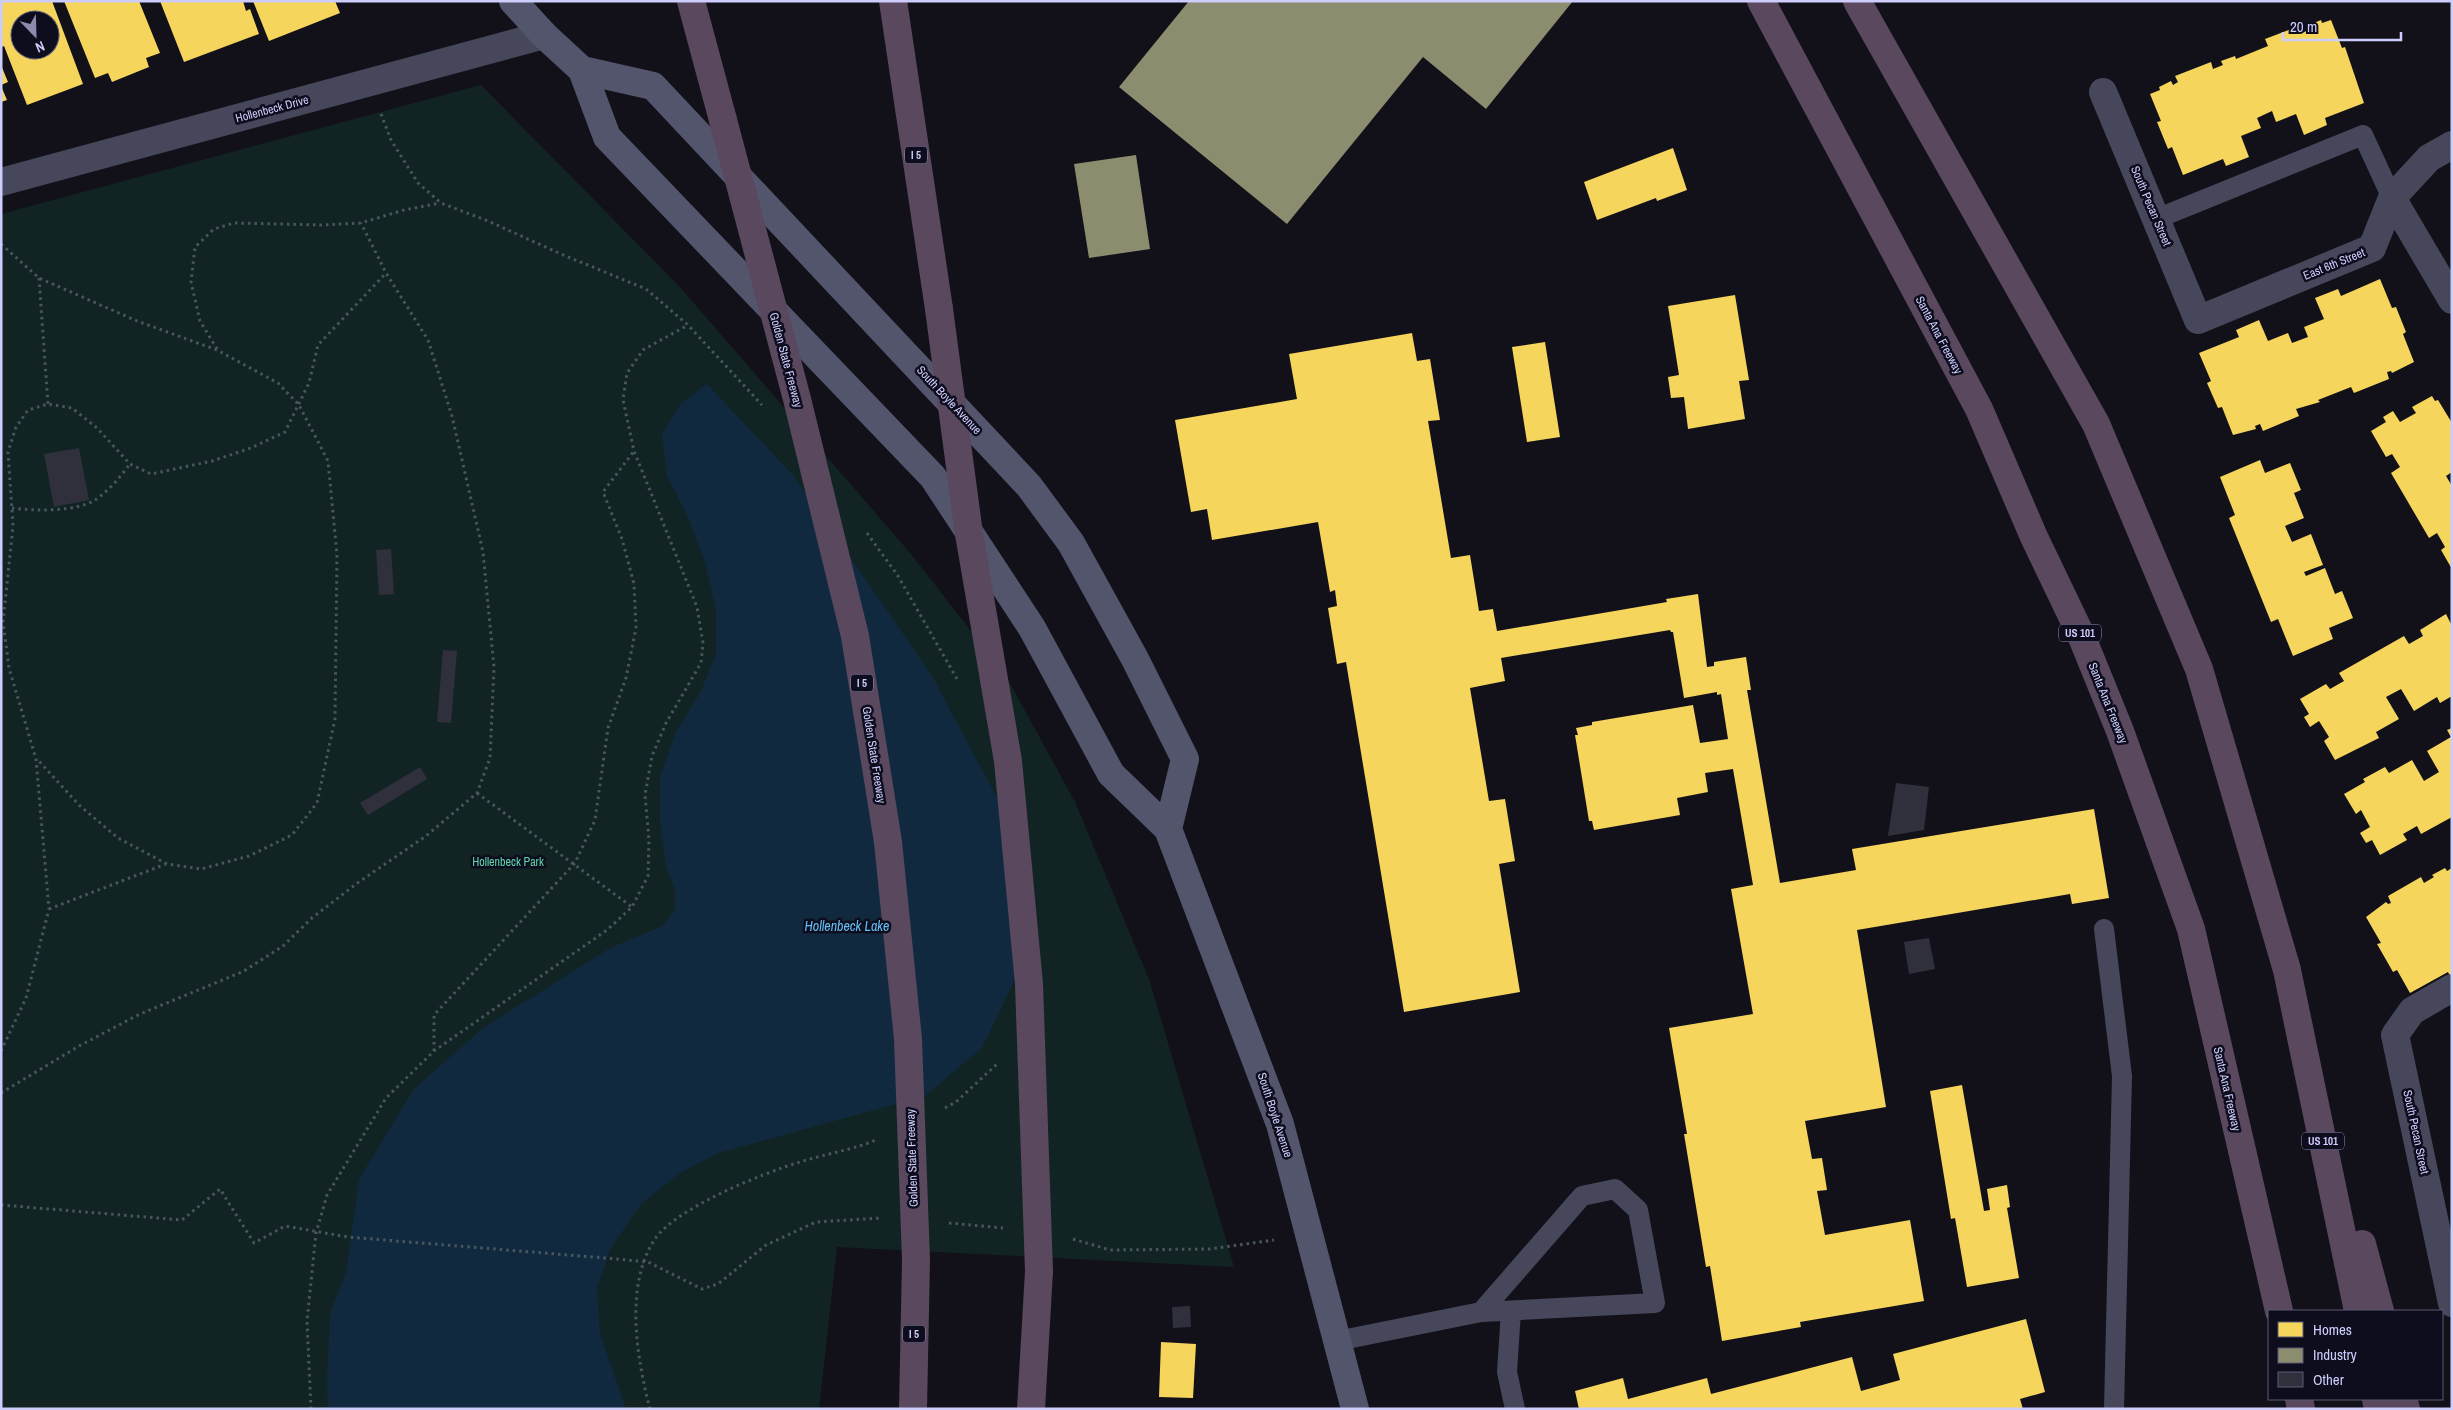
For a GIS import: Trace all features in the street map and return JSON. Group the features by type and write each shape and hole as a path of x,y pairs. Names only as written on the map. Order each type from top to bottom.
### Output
{"highway":[{"name":"Golden State Freeway","path":"691,1 797,399 855,636 888,842 908,1039 916,1260 913,1409"},
{"name":"I 5","path":"893,1 939,309 969,534 1008,761 1029,984 1038,1271 1031,1409"},
{"name":"Santa Ana Freeway","path":"1761,1 1979,409 2034,537 2081,635 2120,731 2191,930 2279,1310"},
{"name":"US 101","path":"1857,1 2096,424 2200,668 2287,970 2358,1310"},
{"path":"2287,970 2380,1310"}],"main road":[{"name":"South Boyle Avenue","path":"513,1 544,35 582,70 607,137 934,477 1032,628 1111,774 1168,830 1280,1124 1355,1409"},
{"name":"South Boyle Avenue","path":"582,70 653,86 1028,486 1071,543 1135,659 1184,759 1168,830"}],"street":[{"name":"Hollenbeck Drive","path":"1,182 544,35"},
{"name":"South Pecan Street","path":"2103,92 2198,320"},
{"name":"East 6th Street","path":"2198,320 2372,248 2392,198 2429,158 2452,145"},
{"path":"2392,198 2452,300"},
{"name":"South Pecan Street","path":"2452,988 2412,1011 2395,1034 2452,1303"}],"lane":[{"path":"2156,220 2363,135 2392,198"},
{"path":"2104,929 2122,1076 2114,1409"},
{"path":"1337,1341 1481,1312 1655,1303 1638,1210 1615,1190 1582,1196 1481,1312"},
{"path":"1511,1311 1507,1372 1515,1409"}],"path":[{"path":"311,1409 307,1321 316,1233 327,1195 386,1098 434,1051 607,930 632,907 648,876 649,840 645,795 652,756 666,723 701,663 703,643 697,607 634,450 623,400 627,373 643,350 688,324 646,289 488,221 441,203 418,183 391,140 370,82"},
{"path":"217,350 200,321 191,282 196,248 214,229 234,223 323,225 361,223 404,210 441,203"},
{"path":"1,1093 79,1046 138,1015 244,971 282,946 312,918 356,884 426,836 477,793 490,758 494,667 483,552 452,416 428,340 386,273 361,223"},
{"path":"1,244 39,278 137,321 217,350 278,383 299,405 328,461 337,555 335,719 317,803 292,834 249,856 201,869 167,864 118,838 79,806 36,759"},
{"path":"1,1051 26,998 48,909 36,759 9,668 3,622 13,526 8,452 16,427 28,410 48,404 72,408 97,428 130,464 151,474 212,461 251,448 286,432 309,383 318,344 386,273"},
{"path":"39,278 48,404"},
{"path":"434,1051 434,1015 575,864 595,820 608,728 626,678 636,628 634,584 622,540 603,492 634,450"},
{"path":"12,508 41,511 94,501 116,482 130,464"},
{"path":"477,793 632,907"},
{"path":"48,909 167,864"},
{"path":"1,1205 182,1220 220,1189 254,1243 285,1226 316,1233 348,1237 648,1262 702,1289 718,1284 766,1245 816,1222 886,1217"},
{"path":"946,1223 1005,1228"},
{"path":"1063,1237 1110,1250 1119,1250 1210,1249 1310,1235"}],"green space":[{"name":"Hollenbeck Park","path":"481,85 679,286 911,554 1006,676 1075,802 1150,982 1234,1267 837,1247 819,1409 1,1409 1,214"}],"water":[{"name":"Hollenbeck Lake","path":"707,384 793,475 931,674 1005,813 1016,977 982,1048 925,1096 719,1153 680,1173 641,1204 610,1249 597,1289 600,1334 626,1409 328,1409 327,1382 330,1313 346,1273 359,1179 414,1089 483,1028 610,948 663,926 675,909 675,889 666,867 660,820 660,777 676,732 701,691 716,654 716,609 705,562 688,517 667,476 662,434 681,403"}],"building: Homes":[{"path":"1,1 52,1 55,10 10,10 10,60 60,60 60,22 83,84 27,105 4,46 1,47"},
{"path":"64,1 139,1 160,53 146,58 149,67 112,82 108,73 95,78"},
{"path":"160,1 243,1 246,11 250,9 259,34 184,62"},
{"path":"253,1 335,1 340,13 269,41"},
{"path":"2321,20 2322,23 2331,20 2342,48 2345,47 2364,103 2325,118 2327,125 2304,135 2296,114 2276,122 2272,111 2257,118 2261,128 2241,136 2249,157 2226,166 2223,159 2183,175 2172,147 2168,149 2157,122 2161,121 2150,94 2160,90 2159,87 2171,81 2173,85 2178,82 2175,76 2211,62 2213,69 2223,65 2221,61 2235,56 2236,59 2268,46 2265,39 2302,25 2304,32 2309,30 2307,26"},
{"path":"1,65 8,82 1,85"},
{"path":"1,86 7,100 1,102"},
{"path":"1673,148 1687,190 1657,201 1656,198 1597,220 1584,182"},
{"path":"2380,279 2392,308 2396,307 2406,332 2403,334 2414,362 2392,373 2391,371 2387,372 2389,379 2354,393 2351,387 2318,400 2320,402 2296,409 2299,416 2263,431 2260,424 2255,426 2256,429 2233,435 2222,407 2218,408 2207,383 2211,381 2199,353 2239,337 2236,330 2259,320 2268,341 2288,333 2292,343 2308,337 2304,327 2324,319 2315,298 2338,289 2341,296"},
{"path":"1735,295 1749,380 1739,381 1745,419 1688,429 1684,397 1671,398 1668,377 1679,375 1668,306"},
{"path":"1412,333 1417,361 1430,359 1440,420 1428,421 1451,558 1470,555 1479,611 1493,609 1497,631 1667,602 1666,599 1698,594 1707,667 1714,666 1714,662 1746,657 1751,690 1747,690 1780,883 1856,870 1852,849 2094,809 2109,898 2072,904 2070,894 1857,930 1886,1107 1805,1121 1812,1159 1822,1158 1827,1190 1817,1191 1825,1235 1910,1220 1924,1301 1800,1322 1801,1327 1722,1341 1710,1266 1706,1267 1684,1134 1687,1134 1669,1028 1753,1014 1731,889 1753,885 1733,769 1705,773 1708,792 1677,798 1680,815 1594,830 1592,821 1589,821 1575,735 1578,735 1576,728 1592,725 1592,722 1693,705 1700,743 1728,739 1721,694 1717,695 1717,692 1684,698 1673,632 1670,630 1501,658 1505,681 1470,688 1489,801 1505,799 1515,861 1499,864 1520,992 1404,1012 1346,662 1337,664 1328,608 1337,606 1335,590 1330,592 1318,522 1212,540 1207,509 1191,512 1175,420 1297,399 1289,354"},
{"path":"1545,342 1560,437 1527,442 1512,347"},
{"path":"2432,396 2435,401 2438,400 2452,423 2452,472 2446,476 2452,486 2452,569 2441,550 2445,547 2437,533 2429,538 2391,473 2400,467 2392,454 2386,457 2371,431 2386,422 2383,417 2393,411 2400,422 2416,413 2412,407"},
{"path":"2260,460 2265,473 2290,463 2301,490 2294,493 2304,518 2285,526 2292,542 2311,534 2323,565 2304,572 2306,576 2325,568 2335,594 2342,591 2353,618 2329,628 2333,639 2293,656 2278,619 2271,622 2229,518 2235,515 2220,477"},
{"path":"2446,614 2452,626 2452,696 2440,703 2437,697 2414,711 2401,689 2386,697 2399,719 2376,732 2379,738 2335,760 2324,741 2329,737 2319,721 2310,727 2304,717 2309,714 2300,699 2326,684 2330,689 2344,681 2339,673 2404,636 2409,644 2423,636 2420,630"},
{"path":"2452,728 2452,817 2421,834 2417,826 2403,834 2407,840 2380,855 2372,840 2366,843 2360,833 2370,827 2361,810 2356,814 2344,794 2365,782 2363,779 2385,767 2389,773 2412,760 2424,781 2439,772 2427,751 2451,737 2447,730"},
{"path":"2445,868 2447,871 2452,868 2452,980 2448,972 2410,993 2397,970 2393,972 2377,944 2381,943 2366,917 2386,902 2388,904 2391,903 2388,896 2421,877 2424,883 2434,877 2432,875"},
{"path":"1962,1085 1984,1211 1990,1210 1987,1189 2007,1185 2010,1207 2007,1208 2019,1278 1967,1287 1955,1218 1951,1219 1930,1091"},
{"path":"2026,1319 2045,1392 2020,1399 2023,1409 1579,1409 1575,1391 1623,1378 1628,1399 1707,1378 1711,1394 1852,1357 1861,1391 1900,1380 1893,1354"},
{"path":"1161,1342 1196,1344 1193,1398 1159,1397"}],"building: Industry":[{"path":"1189,1 1573,1 1486,109 1423,57 1287,224 1119,87"},
{"path":"1136,155 1150,249 1089,258 1074,164"}],"building: Other":[{"path":"79,448 89,500 54,507 44,454"},
{"path":"391,549 394,594 379,595 376,550"},
{"path":"443,650 457,651 451,723 437,722"},
{"path":"420,767 427,779 368,815 360,803"},
{"path":"1896,783 1929,787 1924,830 1888,836"},
{"path":"1929,938 1935,969 1909,974 1904,942"},
{"path":"1190,1306 1191,1327 1173,1328 1172,1307"}]}
